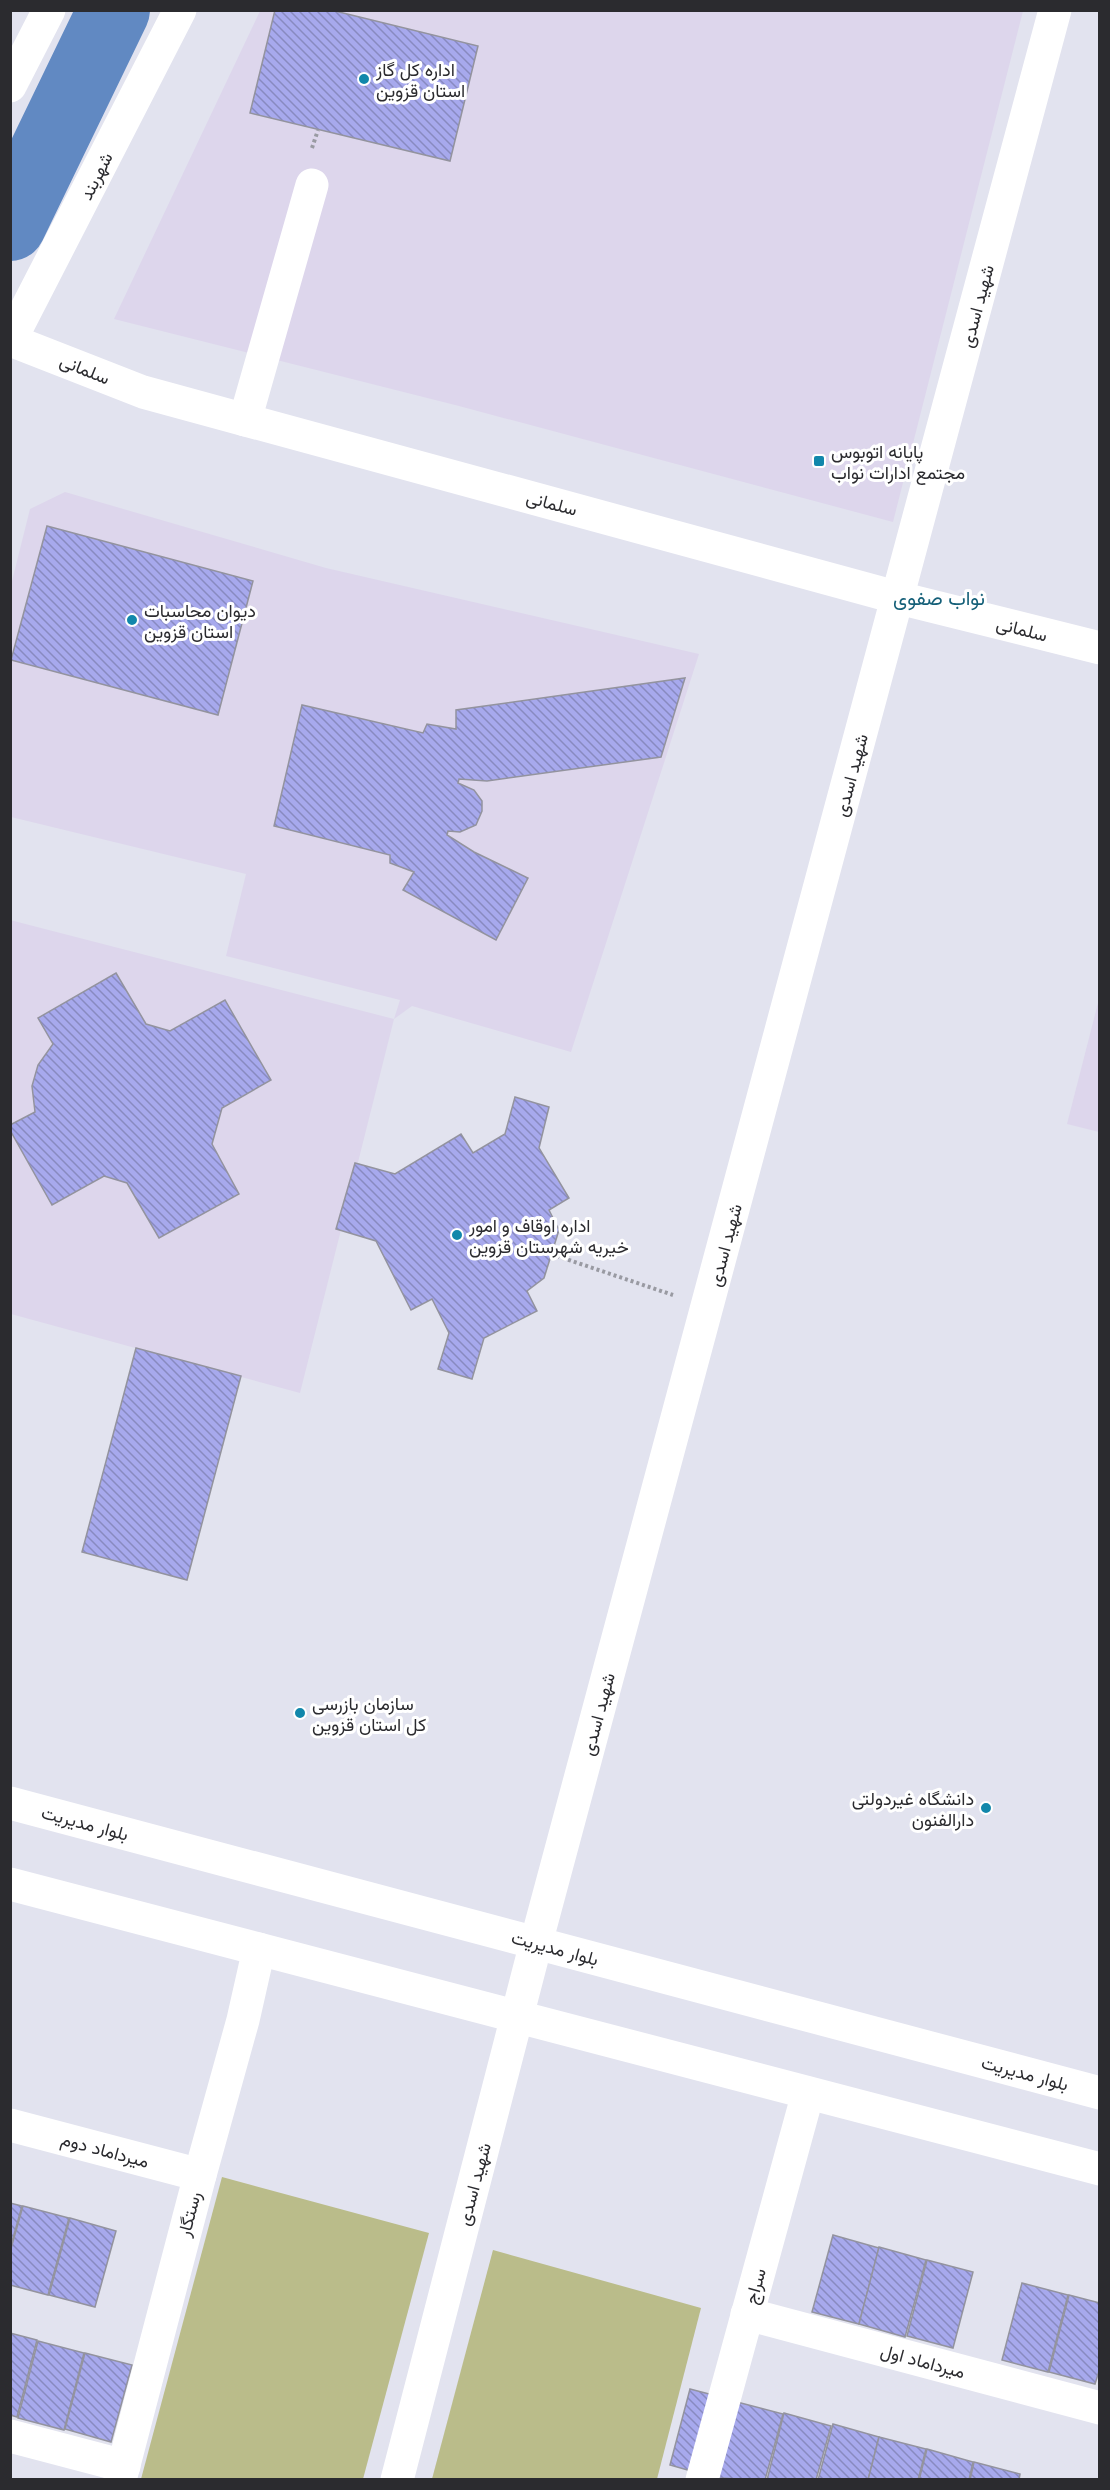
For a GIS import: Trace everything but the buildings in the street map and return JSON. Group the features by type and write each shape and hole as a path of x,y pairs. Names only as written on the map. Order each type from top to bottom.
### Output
{"street":[{"path":"10,86 49,10"},
{"name":"شهربند","path":"11,340 180,10"},
{"name":"شهید اسدی","path":"396,2480 536,1943 899,598 1055,10"},
{"path":"245,420 312,185"},
{"name":"سلمانی","path":"11,340 143,392 899,598 1100,648"},
{"name":"بلوار مدیریت","path":"10,1803 1100,2093"},
{"path":"10,1884 1100,2169"},
{"name":"رستگار","path":"122,2473 243,2020 259,1949"},
{"name":"سراج","path":"702,2480 808,2093"},
{"name":"میرداماد دوم","path":"10,2125 200,2175"},
{"name":"میرداماد اول","path":"747,2314 1100,2408"},
{"path":"10,2436 122,2473"}],"path":[{"path":"551,1254 708,1306"}],"shaded area":[{"path":"260,11 1023,11 893,522 459,406 114,319"},
{"path":"65,492 326,568 699,654 571,1052 412,1006 394,1019 400,1000 226,956 246,874 11,817 11,585 30,509"},
{"path":"10,920 394,1019 300,1393 11,1314"},
{"path":"1099,999 1100,1132 1067,1124"}],"green space":[{"path":"222,2177 429,2233 363,2479 141,2479"},
{"path":"493,2250 701,2308 657,2479 432,2479"}],"waterway":[{"path":"10,225 114,10"}],"place":[{"name":"اداره کل گاز استان قزوین","path":"364,79"},
{"name":"پایانه اتوبوس مجتمع ادارات نواب","path":"819,461"},
{"name":"دیوان محاسبات استان قزوین","path":"132,620"},
{"name":"اداره اوقاف و امور خیریه شهرستان قزوین","path":"457,1235"},
{"name":"سازمان بازرسی کل استان قزوین","path":"300,1713"},
{"name":"دانشگاه غیردولتی دارالفنون","path":"986,1808"}],"district":[{"name":"نواب صفوی","path":"939,597"}]}
